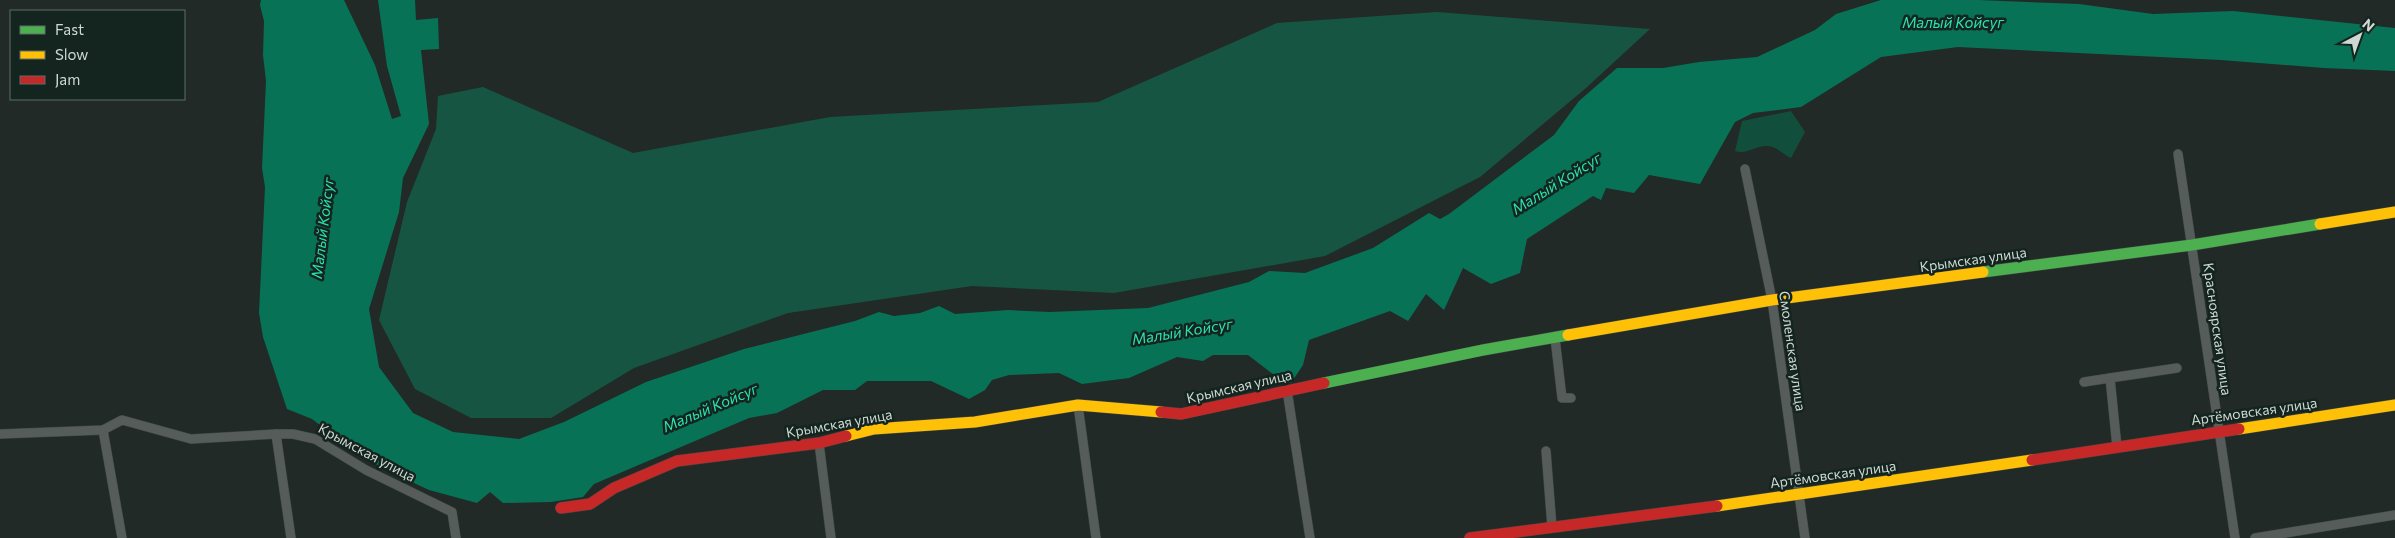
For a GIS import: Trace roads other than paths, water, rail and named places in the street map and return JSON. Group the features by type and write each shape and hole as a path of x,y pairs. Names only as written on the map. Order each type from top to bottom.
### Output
{"street":[{"name":"Красноярская улица","path":"2178,154 2235,538"},
{"name":"Смоленская улица","path":"1745,169 1772,300 1805,538"},
{"name":"Крымская улица","path":"560,508 590,504 614,488 677,461 819,443 874,430 975,422 1078,406 1181,414 1446,357 1772,300 2192,245 2395,212"},
{"path":"1555,338 1562,398 1571,398"},
{"path":"2084,382 2177,368"},
{"path":"2110,378 2116,447"},
{"path":"1287,390 1310,538"},
{"name":"Артёмовская улица","path":"1470,538 1799,495 2395,405"},
{"path":"1078,406 1096,538"},
{"name":"Крымская улица","path":"0,434 103,430 122,420 191,439 276,434 293,434 316,438 366,470 452,512 456,538"},
{"path":"103,430 122,538"},
{"path":"276,434 291,538"},
{"path":"819,443 831,538"},
{"path":"1546,451 1552,527"},
{"path":"2256,538 2395,515"}],"water":[{"name":"Малый Койсуг","path":"261,0 344,0 375,65 392,119 401,116 387,66 378,0 415,0 416,20 438,18 439,49 421,50 429,124 403,178 399,212 369,309 379,367 413,413 453,432 519,439 564,422 646,382 744,349 855,321 879,312 894,316 920,313 939,306 955,314 1008,310 1050,312 1148,308 1249,282 1269,271 1305,273 1373,248 1429,213 1440,219 1449,214 1554,135 1579,101 1617,68 1663,68 1699,62 1757,57 1815,30 1836,14 1881,0 1978,0 2079,4 2153,14 2233,11 2395,28 2395,71 1958,47 1881,57 1801,107 1753,113 1735,122 1700,184 1649,175 1634,193 1606,188 1601,200 1593,196 1527,239 1520,273 1491,284 1463,268 1444,310 1426,294 1408,321 1390,311 1309,340 1303,365 1291,383 1278,378 1248,355 1213,355 1203,361 1177,357 1129,378 1082,384 1059,373 1009,375 992,380 985,390 969,399 931,381 867,381 855,390 823,390 777,413 749,418 594,484 583,497 551,502 503,503 490,492 477,503 429,490 399,476 364,458 312,419 287,409 263,337 259,313 265,187 262,168 266,81 263,55 264,21 260,5"}]}
